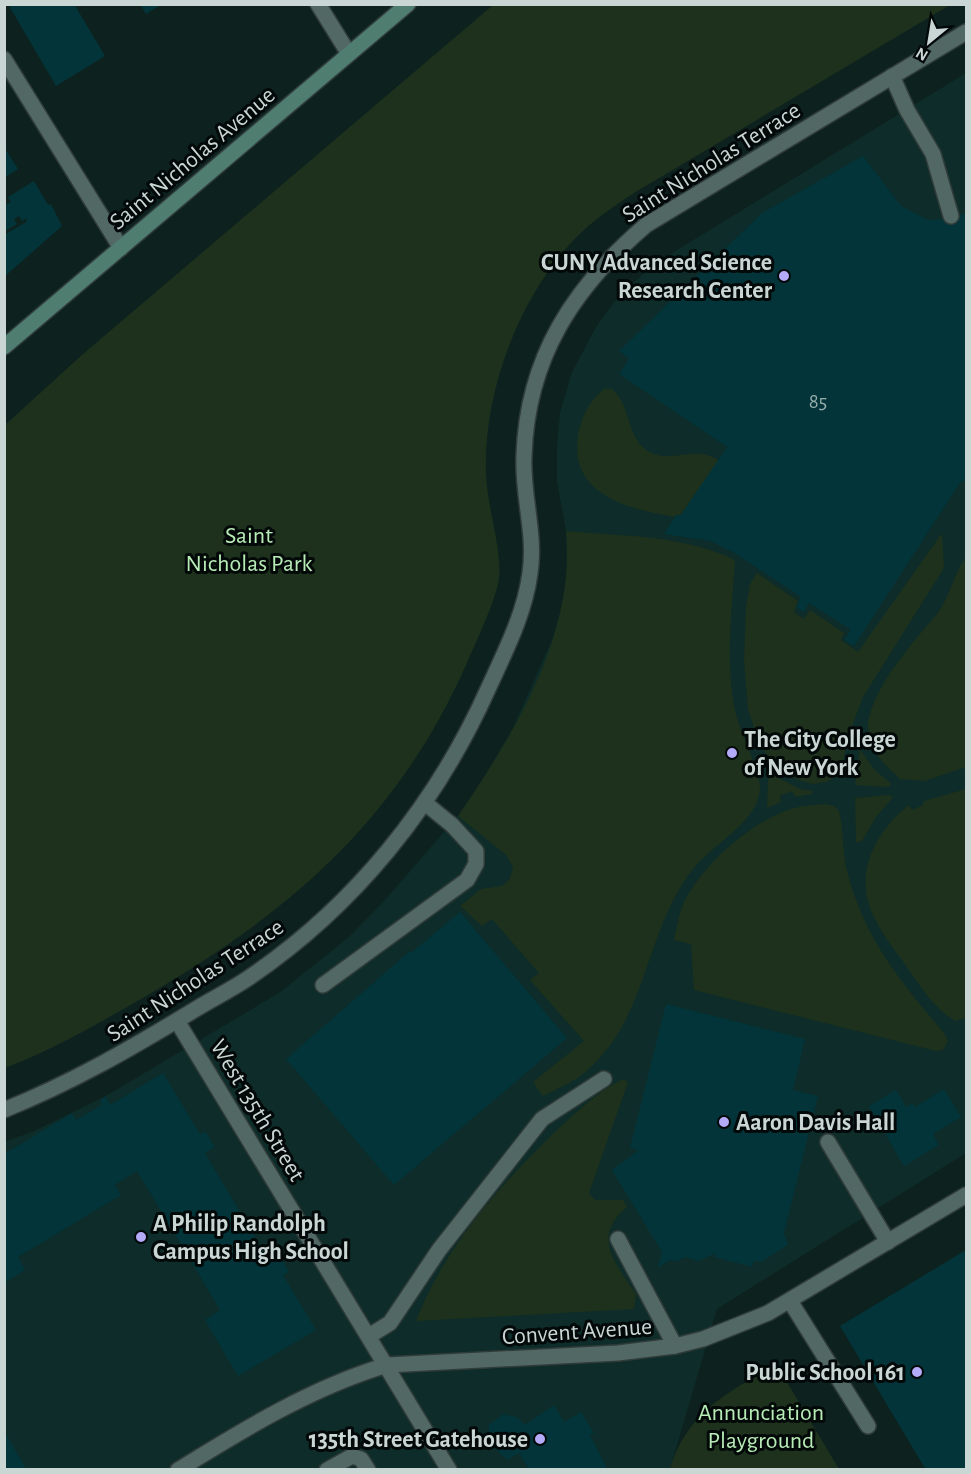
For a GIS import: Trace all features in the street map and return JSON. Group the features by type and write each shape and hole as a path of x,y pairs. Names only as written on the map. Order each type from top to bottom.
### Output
{"main road":[{"name":"Saint Nicholas Avenue","path":"4,347 408,4"}],"street":[{"path":"318,4 349,54"},
{"name":"Saint Nicholas Terrace","path":"4,1110 76,1079 247,979 304,936 352,892 396,843 425,803 471,728 522,608 531,564 524,456 527,418 538,375 555,333 577,295 610,256 646,225 966,32"},
{"path":"4,60 121,248"},
{"path":"892,76 907,110 933,154 951,216"},
{"path":"323,985 467,880 476,864 476,851 452,825 425,803"},
{"name":"West 135th Street","path":"177,1021 449,1470"},
{"path":"369,1336 390,1323 439,1250 542,1119 604,1079"},
{"path":"828,1142 888,1242"},
{"name":"Convent Avenue","path":"178,1470 278,1412 358,1373 387,1365 618,1353 675,1346 727,1331 790,1301 966,1195"},
{"path":"618,1239 675,1346"},
{"path":"790,1301 868,1426"},
{"path":"327,1470 354,1456 361,1459 368,1470"}],"shaded area":[{"name":"The City College of New York","path":"966,73 966,1153 717,1309 670,1469 5,1470 4,1142 32,1132 104,1097 279,993 349,937 385,900 458,816 484,778 513,728 552,640 564,600 567,575 566,531 557,481 560,413 572,372 596,327 615,301 651,266"}],"green space":[{"name":"Saint Nicholas Park","path":"493,5 950,5 634,193 577,236 551,267 534,293 519,321 497,382 490,413 486,474 499,567 495,596 466,665 437,722 405,773 369,820 329,862 286,901 239,937 188,971 102,1021 55,1046 5,1068 5,425 83,354"},
{"path":"604,389 612,389 618,396 634,436 645,449 664,456 703,454 723,464 683,518 627,506 595,488 584,474 578,457 579,429 590,404"},
{"path":"566,531 674,541 716,552 735,560 730,635 732,692 737,718 757,771 760,787 758,799 744,821 702,859 677,894 664,920 634,1002 605,1052 579,1077 543,1096 533,1082 584,1041 530,980 539,973 492,919 482,926 460,906 481,889 502,886 510,879 513,867 506,855 458,816 519,717 537,681 551,645 561,607 567,569"},
{"path":"942,533 944,568 863,697 848,737 840,775 826,782 812,784 796,779 781,769 764,751 748,709 744,661 746,606 750,584 757,573 798,601 794,612 804,619 810,610 844,633 841,640 858,652"},
{"path":"966,557 966,767 925,781 900,779 882,761 872,746 868,725 872,708 890,673 937,614"},
{"path":"860,749 873,768 891,784 889,787 855,785"},
{"path":"773,775 800,789 813,791 812,794 795,797 792,791 780,796 781,802 767,808 768,779"},
{"path":"966,789 966,1018 956,1021 942,1011 929,997 884,934 872,913 867,898 866,882 871,853 897,815 909,805 912,810 923,805 924,801"},
{"path":"889,795 893,797 876,817 862,841 856,843 855,798"},
{"path":"825,804 834,806 839,811 847,871 863,917 898,977 944,1033 948,1041 943,1050 936,1051 694,990 691,944 674,940 683,905 694,886 729,846 758,825 792,809"},
{"path":"623,1079 628,1082 589,1193 595,1200 623,1200 627,1207 616,1218 610,1229 608,1240 614,1261 636,1294 634,1309 416,1321 441,1269 492,1198 569,1119 595,1097"},
{"name":"Annunciation Playground","path":"776,1364 839,1469 670,1469 677,1449 698,1418 726,1395"}],"building":[{"path":"8,4 74,4 105,56 56,86"},
{"path":"140,4 162,4 146,14"},
{"path":"4,147 18,169 4,178"},
{"path":"863,156 901,206 928,220 950,219 966,213 966,479 960,483 854,646 844,640 851,630 809,603 804,612 796,607 801,597 733,552 710,541 664,534 677,514 680,516 727,447 619,374 629,359 619,351 762,213"},
{"path":"34,181 48,205 51,204 62,226 4,277 4,235 26,222 27,218 22,221 19,216 14,219 17,224 4,232 4,202 6,205 11,202 8,197"},
{"path":"460,912 567,1038 394,1185 286,1059 410,951 411,953"},
{"name":"Aaron Davis Hall","path":"666,1004 805,1039 793,1090 818,1096 784,1233 788,1245 761,1262 754,1261 752,1267 714,1257 715,1253 699,1261 685,1257 678,1261 670,1260 658,1268 662,1252 612,1170 639,1150 630,1148"},
{"path":"163,1073 200,1134 205,1131 215,1147 205,1153 268,1259 278,1253 289,1272 283,1275 316,1330 238,1376 205,1320 220,1310 137,1171 115,1185 121,1195 18,1257 25,1270 4,1283 4,1154 72,1113 76,1120 102,1105 100,1100 106,1096 110,1105"},
{"path":"944,1089 961,1117 933,1134 939,1145 904,1166 869,1106 896,1090 906,1107 913,1103 915,1107"},
{"name":"Public School 161","path":"966,1250 966,1470 926,1470 840,1326"},
{"name":"135th Street Gatehouse","path":"554,1405 564,1422 581,1412 594,1433 590,1435 608,1470 529,1470 519,1453 507,1460 488,1442 489,1425 503,1414 517,1417 525,1425"},
{"path":"4,1431 27,1470 4,1470"}],"place":[{"name":"CUNY Advanced Science Research Center","path":"784,276"},
{"name":"The City College of New York","path":"732,753"},
{"name":"Aaron Davis Hall","path":"724,1122"},
{"name":"A Philip Randolph Campus High School","path":"141,1237"},
{"name":"Public School 161","path":"917,1372"},
{"name":"135th Street Gatehouse","path":"540,1439"}]}
